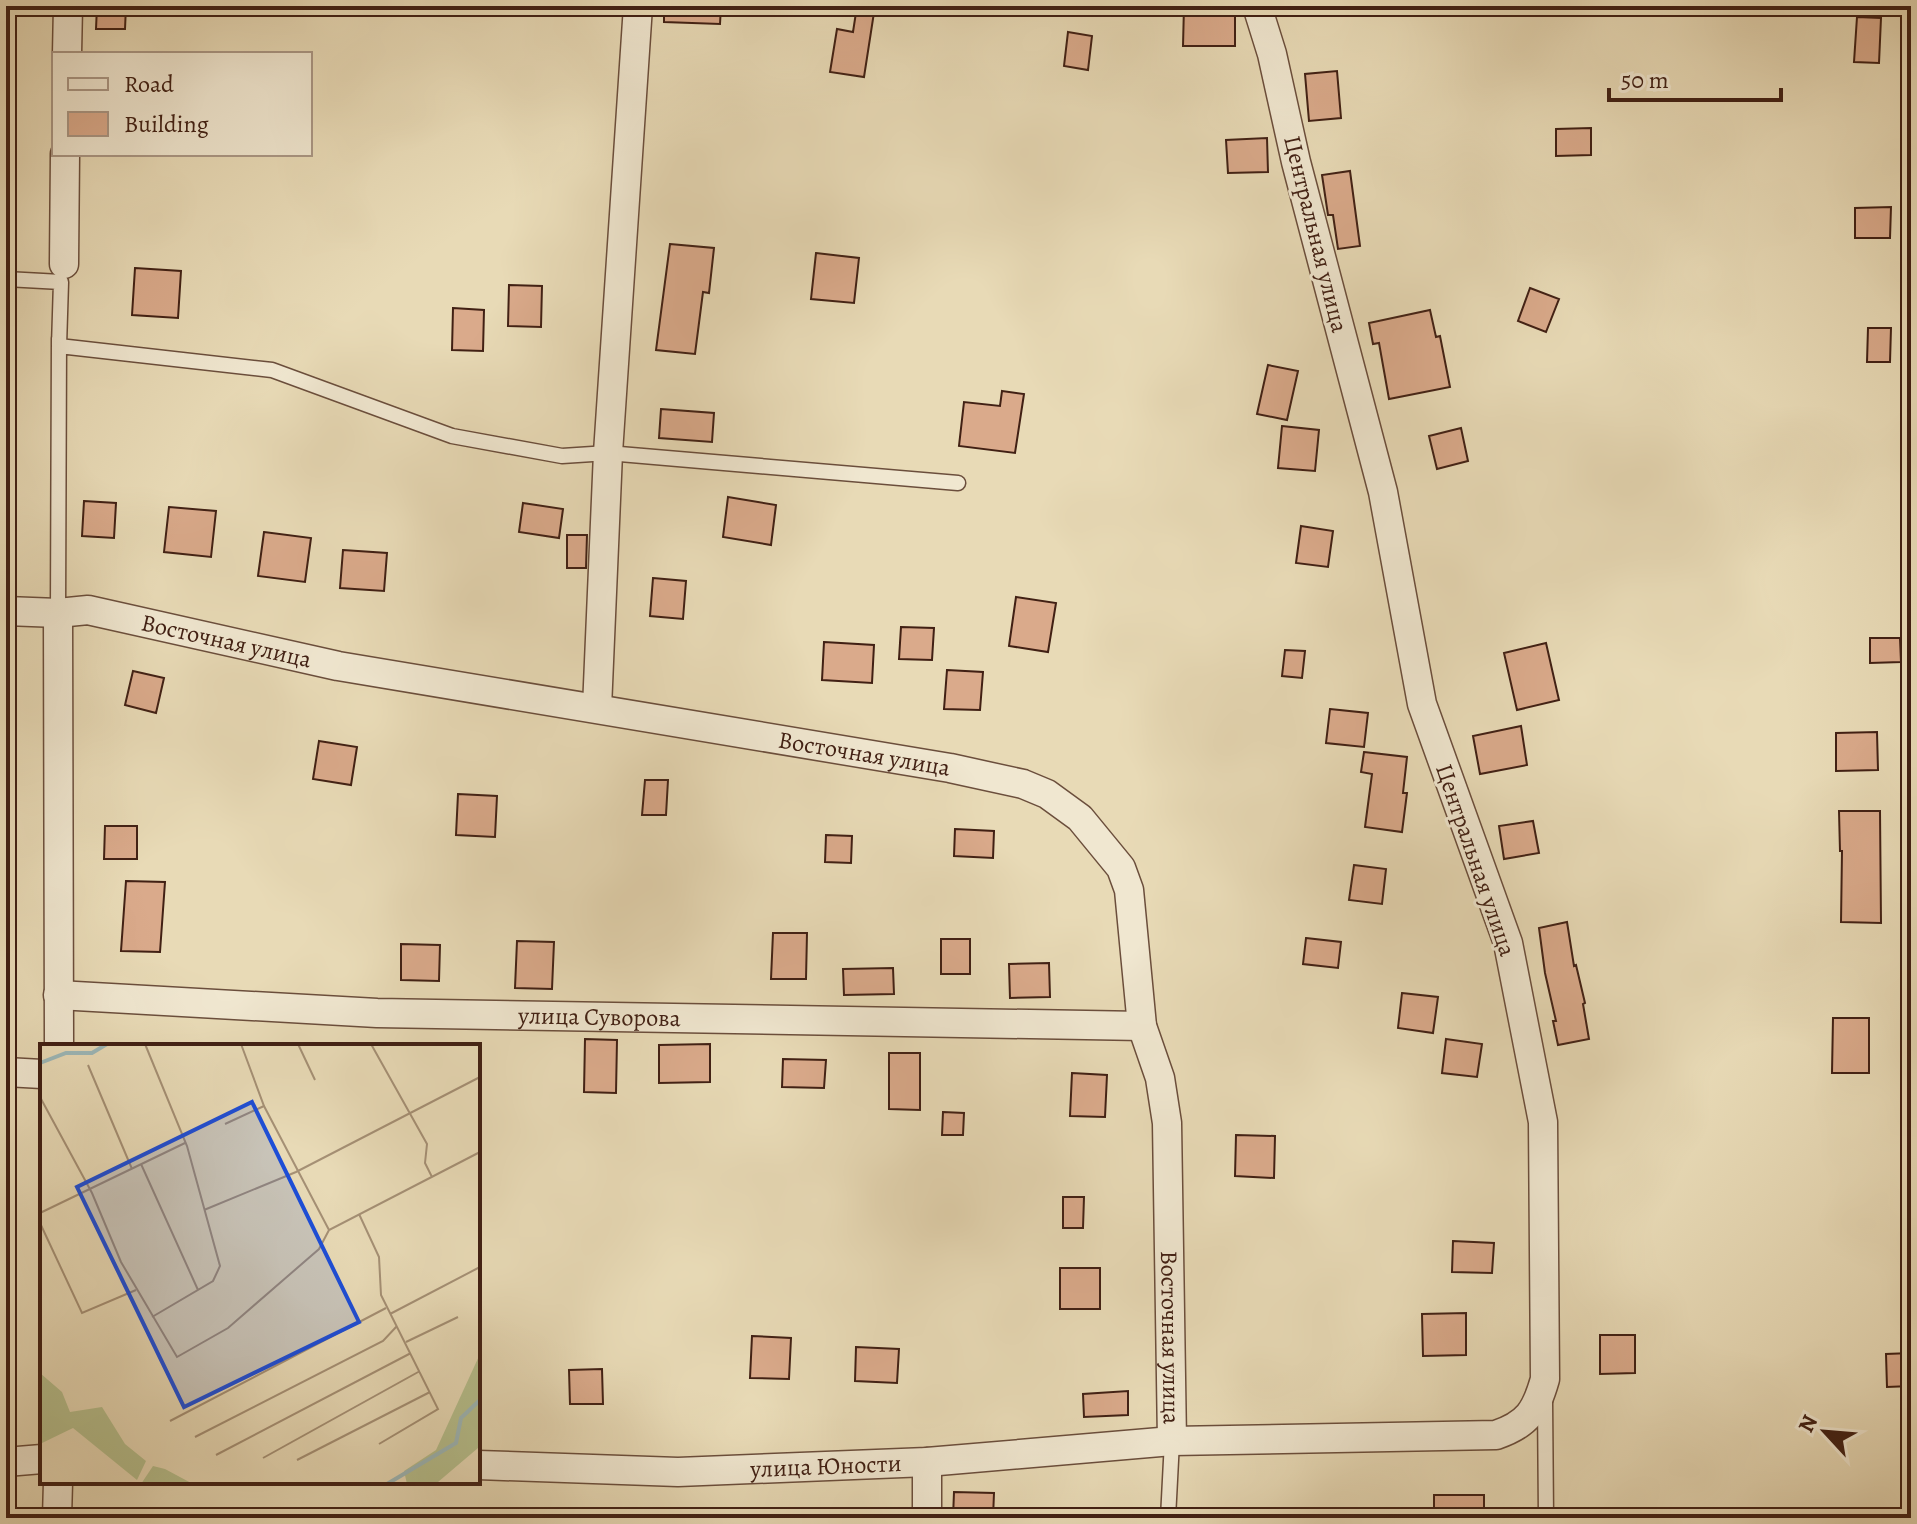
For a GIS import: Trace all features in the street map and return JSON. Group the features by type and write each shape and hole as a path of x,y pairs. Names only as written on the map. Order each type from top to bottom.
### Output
{"street":[{"path":"67,52 68,6"},
{"path":"597,708 608,453 638,6"},
{"name":"Центральная улица","path":"1172,1441 1496,1435 1512,1429 1538,1405 1545,1379 1543,1122 1508,943 1422,704 1383,492 1257,6"},
{"path":"62,273 65,156"},
{"name":"Восточная улица","path":"6,611 58,613 88,610 338,666 950,768 1023,784 1047,794 1080,818 1121,868 1129,890 1142,1026 1160,1078 1167,1123 1172,1441"},
{"path":"58,613 59,1044"},
{"name":"улица Суворова","path":"58,995 377,1013 1142,1026"},
{"path":"6,1072 40,1074"},
{"name":"улица Юности","path":"480,1465 678,1472 927,1462 1172,1441"},
{"path":"6,1462 40,1459"},
{"path":"927,1462 927,1518"},
{"path":"57,1518 58,1484"}],"lane":[{"path":"6,279 62,273 58,613"},
{"path":"59,346 272,370 452,436 562,456 608,453 958,483"},
{"path":"1545,1379 1546,1518"},
{"path":"1168,1518 1172,1441"}],"building":[{"path":"97,6 126,6 125,29 96,29"},
{"path":"664,6 721,6 720,24 664,22"},
{"path":"857,6 875,6 864,77 830,72 837,29 853,32"},
{"path":"1184,6 1235,6 1235,46 1183,46"},
{"path":"1857,17 1881,18 1879,63 1854,62"},
{"path":"1068,32 1092,36 1088,70 1064,66"},
{"path":"1337,71 1341,118 1309,121 1305,74"},
{"path":"1591,128 1591,155 1556,156 1556,129"},
{"path":"1267,138 1268,172 1228,173 1226,140"},
{"path":"1350,171 1360,246 1338,249 1333,215 1328,215 1322,175"},
{"path":"1891,207 1890,238 1855,238 1855,208"},
{"path":"670,244 714,248 709,293 703,292 695,354 656,350"},
{"path":"816,253 859,258 854,303 811,299"},
{"path":"135,268 181,271 178,318 132,315"},
{"path":"509,285 542,286 541,327 508,326"},
{"path":"1530,288 1559,299 1546,332 1518,321"},
{"path":"453,308 484,310 483,351 452,350"},
{"path":"1430,310 1436,337 1440,336 1450,387 1389,399 1379,343 1373,344 1369,323"},
{"path":"1868,328 1891,328 1890,362 1867,362"},
{"path":"1268,365 1298,371 1287,420 1257,414"},
{"path":"1002,391 1024,394 1015,453 959,446 964,402 1000,406"},
{"path":"661,409 714,413 712,442 659,438"},
{"path":"1282,426 1319,430 1315,471 1278,468"},
{"path":"1461,428 1468,461 1437,469 1429,436"},
{"path":"728,497 776,505 771,545 723,537"},
{"path":"84,501 116,503 114,538 82,536"},
{"path":"523,503 563,509 559,538 519,532"},
{"path":"169,507 216,511 211,557 164,552"},
{"path":"1301,526 1333,531 1328,567 1296,563"},
{"path":"264,532 311,538 305,582 258,576"},
{"path":"567,535 587,535 586,568 567,568"},
{"path":"343,550 387,553 384,591 340,588"},
{"path":"653,578 686,581 683,619 650,616"},
{"path":"1016,597 1056,603 1048,652 1009,646"},
{"path":"901,627 934,628 932,660 899,659"},
{"path":"1870,638 1900,638 1901,662 1870,663"},
{"path":"824,642 874,645 872,683 822,680"},
{"path":"1546,643 1559,700 1517,710 1504,653"},
{"path":"1285,650 1305,651 1302,678 1282,676"},
{"path":"947,670 983,672 980,710 944,709"},
{"path":"133,671 164,678 156,713 125,705"},
{"path":"1330,709 1368,713 1364,747 1326,743"},
{"path":"1521,726 1527,765 1480,774 1473,736"},
{"path":"1877,732 1878,770 1836,771 1836,733"},
{"path":"319,741 357,747 351,785 313,779"},
{"path":"1364,752 1407,757 1402,832 1365,827 1372,774 1361,772"},
{"path":"645,780 668,780 666,815 642,815"},
{"path":"458,794 497,796 495,837 456,835"},
{"path":"1839,811 1880,811 1881,923 1841,922"},
{"path":"1533,821 1539,853 1504,859 1499,826"},
{"path":"105,826 137,826 137,859 104,859"},
{"path":"955,829 994,831 993,858 954,856"},
{"path":"826,835 852,836 851,863 825,862"},
{"path":"1354,865 1386,869 1382,904 1349,900"},
{"path":"126,881 165,882 160,952 121,951"},
{"path":"1567,922 1574,966 1585,1003 1589,1039 1558,1045 1539,928"},
{"path":"773,933 807,933 806,979 771,979"},
{"path":"1306,938 1341,942 1338,968 1303,964"},
{"path":"941,939 970,939 970,974 941,974"},
{"path":"517,941 554,942 552,989 515,988"},
{"path":"401,944 440,945 439,981 401,980"},
{"path":"1049,963 1050,997 1010,998 1009,964"},
{"path":"893,968 894,994 844,995 843,969"},
{"path":"1402,993 1438,997 1433,1033 1398,1028"},
{"path":"1833,1018 1869,1018 1869,1073 1832,1073"},
{"path":"585,1039 617,1040 616,1093 584,1092"},
{"path":"1446,1039 1482,1044 1477,1077 1442,1073"},
{"path":"710,1044 710,1082 659,1083 659,1045"},
{"path":"889,1053 920,1053 920,1110 889,1109"},
{"path":"783,1059 826,1060 824,1088 782,1087"},
{"path":"1072,1073 1107,1075 1105,1117 1070,1116"},
{"path":"943,1112 964,1113 963,1135 942,1135"},
{"path":"1236,1135 1275,1136 1274,1178 1235,1176"},
{"path":"1063,1197 1084,1197 1083,1228 1063,1228"},
{"path":"1453,1241 1494,1243 1492,1273 1452,1272"},
{"path":"1060,1268 1100,1268 1100,1309 1060,1309"},
{"path":"1466,1313 1466,1355 1423,1356 1422,1314"},
{"path":"1600,1335 1635,1335 1635,1373 1600,1374"},
{"path":"752,1336 791,1338 789,1379 750,1378"},
{"path":"856,1347 899,1349 897,1383 855,1381"},
{"path":"1911,1353 1911,1386 1887,1387 1886,1354"},
{"path":"602,1369 603,1404 570,1404 569,1370"},
{"path":"1128,1391 1128,1415 1084,1417 1083,1394"},
{"path":"954,1492 994,1493 993,1518 953,1518"},
{"path":"1434,1495 1484,1495 1484,1518 1434,1518"}]}
